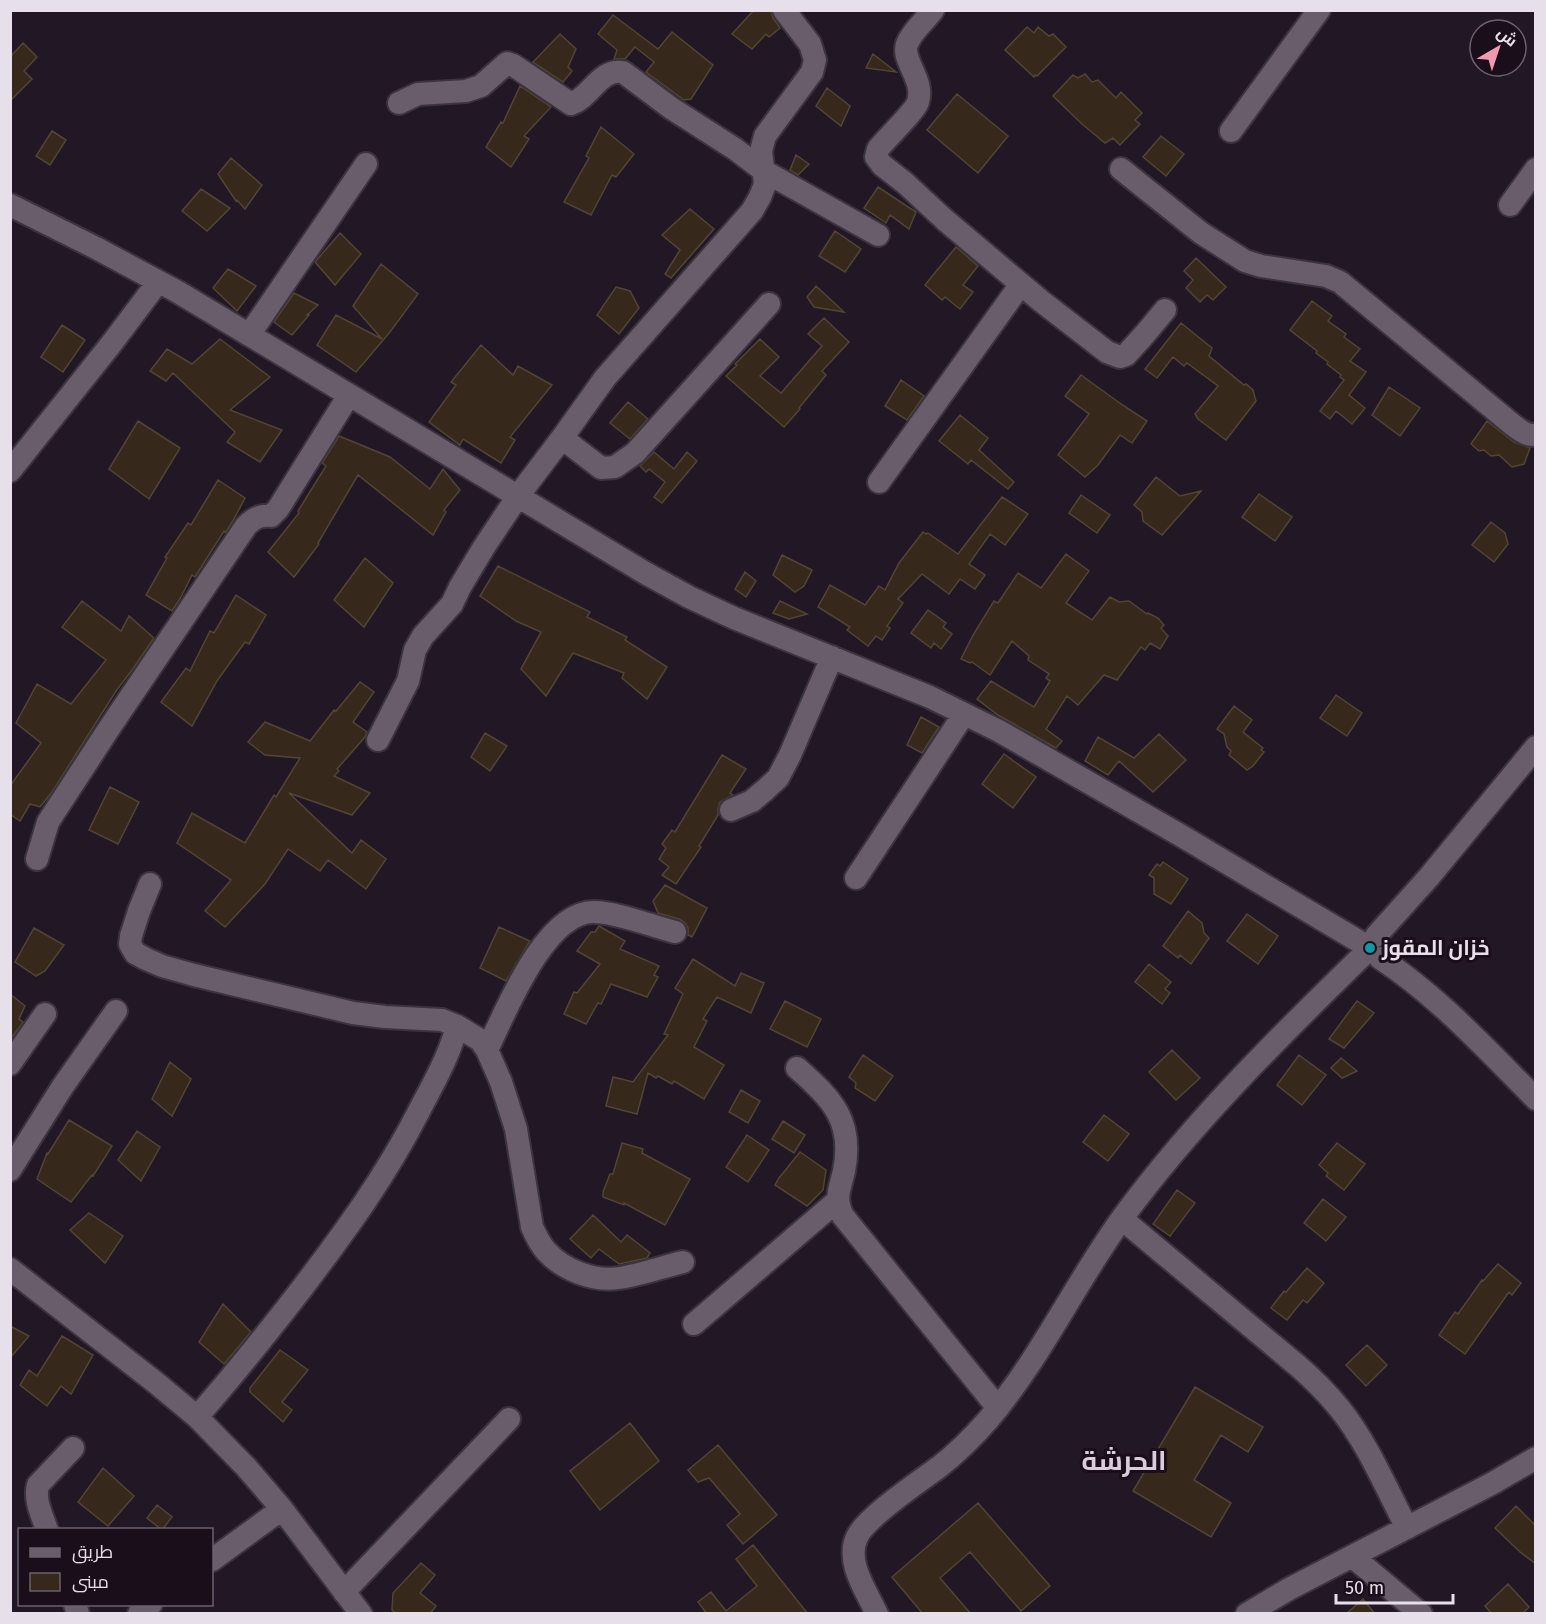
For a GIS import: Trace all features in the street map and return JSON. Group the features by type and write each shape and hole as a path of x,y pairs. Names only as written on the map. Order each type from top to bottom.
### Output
{"street":[{"path":"378,740 408,681 415,650 423,636 452,604 484,547 518,496 605,378 752,211 760,197 765,184 761,150 765,136 812,72 815,60 810,44 784,10"},
{"path":"933,10 907,43 907,56 918,81 920,92 917,105 879,149 876,157 882,165 1021,284 1082,334 1114,356 1126,355 1164,309"},
{"path":"1231,131 1319,10"},
{"path":"399,103 418,94 466,91 481,86 507,63 513,64 571,104 577,102 604,77 615,71 623,72 671,108 735,149 764,171 878,235"},
{"path":"249,335 366,164"},
{"path":"1121,169 1201,233 1245,261 1261,267 1326,276 1340,282 1513,425 1524,433 1536,435"},
{"path":"1510,204 1536,169"},
{"path":"10,205 158,282 689,597 734,618 904,686 964,714 999,731 1109,794 1369,948 1402,972 1458,1020 1536,1099"},
{"path":"10,471 158,282"},
{"path":"879,482 1021,284"},
{"path":"562,438 601,468 615,467 635,453 769,304"},
{"path":"37,859 48,822 125,704 246,526 253,518 262,515 271,516 278,509 349,395"},
{"path":"731,810 753,801 778,778 832,657"},
{"path":"856,878 964,714"},
{"path":"877,1614 855,1563 853,1549 863,1528 874,1516 942,1465 998,1408 1028,1367 1122,1219 1190,1133 1286,1031 1369,948 1536,747"},
{"path":"150,884 139,911 130,944 135,953 146,959 194,975 353,1013 442,1020 480,1040 501,1082 516,1129 532,1227 546,1251 565,1266 595,1278 608,1279 683,1262"},
{"path":"487,1050 532,960 571,918 594,912 615,915 675,932"},
{"path":"10,1170 63,1086 116,1011"},
{"path":"10,1064 45,1014"},
{"path":"197,1417 321,1265 365,1204 407,1134 441,1069 457,1026"},
{"path":"797,1068 820,1089 835,1107 842,1122 846,1154 837,1201 839,1208 852,1228 998,1408"},
{"path":"694,1324 837,1201"},
{"path":"1122,1219 1322,1388 1342,1411 1367,1451 1407,1528"},
{"path":"10,1269 197,1417 246,1467 282,1509 361,1614"},
{"path":"344,1592 509,1419"},
{"path":"46,1528 36,1491 38,1485 73,1448"},
{"path":"1247,1614 1536,1458"},
{"path":"213,1559 282,1509"},
{"path":"1353,1557 1421,1614"}],"building":[{"path":"754,10 771,10 780,28 769,37 766,34 752,49 732,34"},
{"path":"613,15 658,49 672,32 713,65 691,99 684,100 646,72 654,62 635,47 625,59 614,59 617,50 598,34"},
{"path":"1027,27 1034,33 1038,27 1049,36 1053,34 1066,47 1034,77 1005,50"},
{"path":"560,34 576,49 568,67 572,71 563,82 533,62"},
{"path":"23,43 37,57 24,71 32,79 10,101 10,57"},
{"path":"873,54 896,72 866,68"},
{"path":"1085,74 1092,82 1098,80 1116,98 1121,92 1142,113 1135,120 1140,124 1120,145 1113,138 1105,143 1053,96 1073,75 1078,78"},
{"path":"520,86 551,107 524,136 529,139 511,167 486,147 501,122 503,123"},
{"path":"827,88 850,106 841,126 816,106"},
{"path":"957,94 1008,136 978,173 927,130"},
{"path":"601,127 634,154 616,177 612,175 591,215 564,202 589,158 586,156"},
{"path":"52,131 66,140 50,165 36,156"},
{"path":"1161,136 1184,154 1166,176 1143,157"},
{"path":"796,155 809,164 798,175 790,170"},
{"path":"231,158 262,185 245,209 236,201 218,174"},
{"path":"878,187 916,212 909,229 890,215 886,223 864,208"},
{"path":"201,189 230,208 207,231 182,211"},
{"path":"690,209 714,229 671,278 665,274 680,250 662,235"},
{"path":"835,231 861,249 845,272 819,256"},
{"path":"340,233 361,254 335,285 315,262"},
{"path":"956,247 978,266 963,285 973,292 960,309 945,297 942,300 925,285"},
{"path":"1196,258 1226,287 1213,300 1207,295 1200,302 1186,288 1193,280 1184,271"},
{"path":"381,264 418,294 356,372 317,345 336,315 382,339 353,306"},
{"path":"228,269 256,286 237,311 213,288"},
{"path":"816,286 844,312 814,307 807,297"},
{"path":"616,287 630,291 639,308 619,334 597,315"},
{"path":"294,293 318,305 292,335 274,322"},
{"path":"1312,301 1332,316 1328,321 1346,334 1344,337 1360,349 1350,361 1366,372 1349,395 1365,408 1352,424 1336,411 1330,419 1320,411 1344,380 1327,364 1328,362 1316,353 1317,351 1290,330"},
{"path":"824,318 849,342 822,371 826,375 784,427 726,376 760,339 779,357 760,376 781,393 822,346 808,334"},
{"path":"1181,323 1212,348 1209,356 1253,390 1256,401 1226,440 1198,419 1195,414 1218,386 1187,363 1184,366 1173,357 1157,378 1145,369"},
{"path":"62,325 85,340 63,372 41,357"},
{"path":"220,339 270,377 230,410 282,430 260,462 227,442 235,432 173,373 166,381 150,371 167,349 192,364"},
{"path":"481,345 513,375 518,366 552,385 510,437 515,440 501,463 463,439 460,445 429,422 456,385 451,382"},
{"path":"1081,375 1147,421 1132,443 1120,435 1098,465 1085,477 1058,455 1089,414 1065,396"},
{"path":"901,380 924,396 907,420 885,406"},
{"path":"1389,387 1420,408 1400,436 1372,415"},
{"path":"628,402 648,419 630,439 610,423"},
{"path":"960,415 988,438 979,450 1014,482 1008,489 971,460 968,464 939,441"},
{"path":"138,421 180,448 149,499 109,469"},
{"path":"1487,421 1514,442 1530,448 1524,464 1512,467 1499,455 1491,456 1484,450 1479,451 1471,444"},
{"path":"339,436 390,457 430,489 443,469 460,490 444,510 446,512 433,535 358,475 319,544 294,577 268,552 299,513 298,511 326,466 322,463"},
{"path":"654,452 674,469 687,452 697,461 662,503 654,497 665,482 649,469 646,472 640,466"},
{"path":"1156,477 1180,496 1201,491 1162,535 1143,521 1142,512 1134,505"},
{"path":"218,480 245,498 226,532 224,531 195,577 192,575 172,611 146,595 167,558 165,557 188,523 191,525"},
{"path":"1259,494 1292,517 1275,541 1242,517"},
{"path":"1081,495 1110,515 1097,533 1069,513"},
{"path":"1002,497 1028,514 1005,545 990,534 969,564 985,575 975,589 960,579 949,594 922,574 898,599 903,603 887,626 890,628 882,640 876,636 868,646 847,630 850,627 818,607 830,585 865,605 879,586 885,590 899,563 923,532 928,533 958,554"},
{"path":"1491,522 1505,533 1508,544 1494,562 1472,545"},
{"path":"1066,554 1089,571 1066,603 1092,620 1110,597 1119,602 1129,601 1147,614 1158,618 1164,625 1161,628 1168,636 1160,649 1150,643 1145,650 1141,647 1117,680 1104,675 1078,705 1067,696 1046,729 1062,741 1056,748 998,715 977,699 991,681 1034,707 1050,681 1046,678 1049,674 1028,660 1029,656 1012,641 990,675 972,662 961,659 994,601 998,603 1018,573 1041,588"},
{"path":"782,555 812,570 804,586 795,592 773,575"},
{"path":"365,558 393,583 364,627 334,600"},
{"path":"498,566 590,612 587,617 627,637 625,640 667,667 647,699 622,678 624,673 573,653 546,696 521,669 541,632 516,621 480,596"},
{"path":"745,572 756,581 746,597 735,589"},
{"path":"236,595 266,615 249,644 245,642 217,681 192,726 161,702 186,668 190,671 210,631 214,633"},
{"path":"82,601 121,631 129,616 154,638 116,691 52,792 40,807 30,804 20,821 10,814 10,786 41,743 16,723 37,684 71,704 106,660 62,627"},
{"path":"780,601 807,614 789,619 773,613"},
{"path":"928,610 946,623 943,627 952,634 941,649 934,643 931,648 911,633"},
{"path":"360,682 374,692 353,722 367,732 337,769 339,771 334,776 370,793 352,815 289,793 352,853 361,840 386,859 366,889 328,860 320,871 288,849 265,884 225,927 205,911 231,880 177,843 192,813 245,843 300,758 265,755 248,742 265,722 310,741"},
{"path":"1336,695 1362,713 1347,736 1320,718"},
{"path":"1234,706 1252,720 1243,732 1263,748 1261,750 1264,752 1247,770 1229,755 1231,751 1227,747 1224,734 1217,729"},
{"path":"921,717 939,727 922,753 907,745"},
{"path":"485,733 507,746 490,771 471,757"},
{"path":"1159,734 1186,760 1153,792 1119,761 1108,775 1085,761 1098,737 1134,758"},
{"path":"1004,754 1036,777 1013,808 982,784"},
{"path":"722,755 746,769 730,793 733,795 720,802 718,815 699,846 701,847 676,884 662,875 669,867 659,859 666,848 662,844 672,830 675,832"},
{"path":"110,787 139,802 118,844 89,830"},
{"path":"1163,862 1188,879 1171,904 1154,894 1154,878 1149,875 1157,864 1160,866"},
{"path":"665,885 707,908 692,937 688,935 688,928 684,922 658,913 653,901"},
{"path":"1188,911 1202,923 1204,933 1209,938 1191,964 1180,955 1178,958 1163,946"},
{"path":"1247,914 1278,936 1258,964 1227,941"},
{"path":"599,926 625,941 620,949 659,966 654,975 658,977 647,997 611,984 601,1004 598,1003 586,1024 564,1014 574,992 577,993 600,964 577,951 591,932 595,932"},
{"path":"499,927 530,941 506,981 480,968"},
{"path":"34,928 64,945 45,971 36,976 15,962"},
{"path":"693,959 735,986 741,973 764,983 751,1013 717,997 703,1019 707,1021 694,1047 724,1065 704,1099 674,1081 672,1084 648,1073 637,1114 606,1106 613,1077 633,1082 668,1035 664,1034 683,994 675,988"},
{"path":"1149,964 1171,982 1165,989 1170,993 1162,1004 1135,982"},
{"path":"10,994 25,1006 19,1019 23,1022 10,1040"},
{"path":"785,1001 821,1019 807,1047 770,1029"},
{"path":"1357,1001 1374,1013 1344,1048 1329,1039"},
{"path":"1172,1050 1200,1078 1176,1100 1149,1072"},
{"path":"863,1055 893,1076 875,1101 855,1088 856,1083 849,1077"},
{"path":"1299,1055 1326,1075 1302,1105 1277,1085"},
{"path":"1341,1058 1357,1071 1342,1078 1331,1068"},
{"path":"170,1062 191,1079 172,1116 152,1099"},
{"path":"741,1090 760,1101 748,1123 729,1112"},
{"path":"1104,1115 1129,1134 1108,1161 1083,1142"},
{"path":"69,1120 112,1146 93,1176 71,1202 37,1179 47,1153"},
{"path":"783,1121 805,1135 794,1153 772,1139"},
{"path":"137,1131 160,1147 141,1181 118,1160"},
{"path":"747,1135 769,1150 748,1182 726,1167"},
{"path":"622,1143 643,1149 642,1153 690,1179 665,1225 624,1203 624,1205 603,1197"},
{"path":"1337,1143 1365,1164 1344,1190 1326,1176 1328,1173 1319,1165"},
{"path":"800,1152 826,1170 823,1190 807,1206 775,1185"},
{"path":"1177,1190 1195,1203 1170,1236 1153,1224"},
{"path":"1323,1199 1346,1217 1326,1241 1304,1223"},
{"path":"89,1213 123,1236 105,1263 70,1230"},
{"path":"593,1215 621,1242 627,1235 650,1253 647,1258 619,1264 599,1249 591,1258 570,1239"},
{"path":"1498,1264 1521,1283 1512,1295 1509,1292 1465,1354 1439,1335 1455,1312 1458,1314 1482,1280"},
{"path":"1307,1268 1324,1283 1307,1303 1303,1300 1287,1320 1271,1308"},
{"path":"223,1304 251,1332 224,1364 199,1342"},
{"path":"10,1326 29,1336 10,1358"},
{"path":"62,1336 93,1355 71,1394 61,1386 47,1406 20,1385 29,1370 37,1376"},
{"path":"1367,1345 1387,1365 1366,1386 1346,1365"},
{"path":"280,1350 308,1370 282,1402 292,1410 283,1422 250,1392 250,1388"},
{"path":"1195,1387 1263,1427 1248,1452 1221,1435 1194,1480 1231,1503 1211,1537 1133,1491"},
{"path":"630,1423 659,1461 600,1510 570,1471"},
{"path":"718,1445 777,1515 743,1544 727,1525 740,1514 709,1478 698,1482 688,1470"},
{"path":"103,1468 134,1496 108,1526 78,1502"},
{"path":"978,1503 1050,1586 1021,1611 970,1552 940,1578 971,1614 923,1614 892,1577"},
{"path":"157,1505 172,1517 164,1528 160,1528 147,1518"},
{"path":"1516,1506 1536,1526 1536,1564 1495,1528"},
{"path":"753,1545 808,1614 707,1614 698,1602 711,1592 726,1611 757,1586 736,1559"},
{"path":"421,1563 435,1575 420,1593 436,1606 430,1614 397,1614 392,1610 393,1593"},
{"path":"1508,1584 1529,1607 1522,1614 1492,1614 1485,1606"},
{"path":"1363,1599 1375,1614 1346,1614"}],"place":[{"name":"خزان المقوز","path":"1370,948"}],"district":[{"name":"الحرشة","path":"1124,1461"}]}
